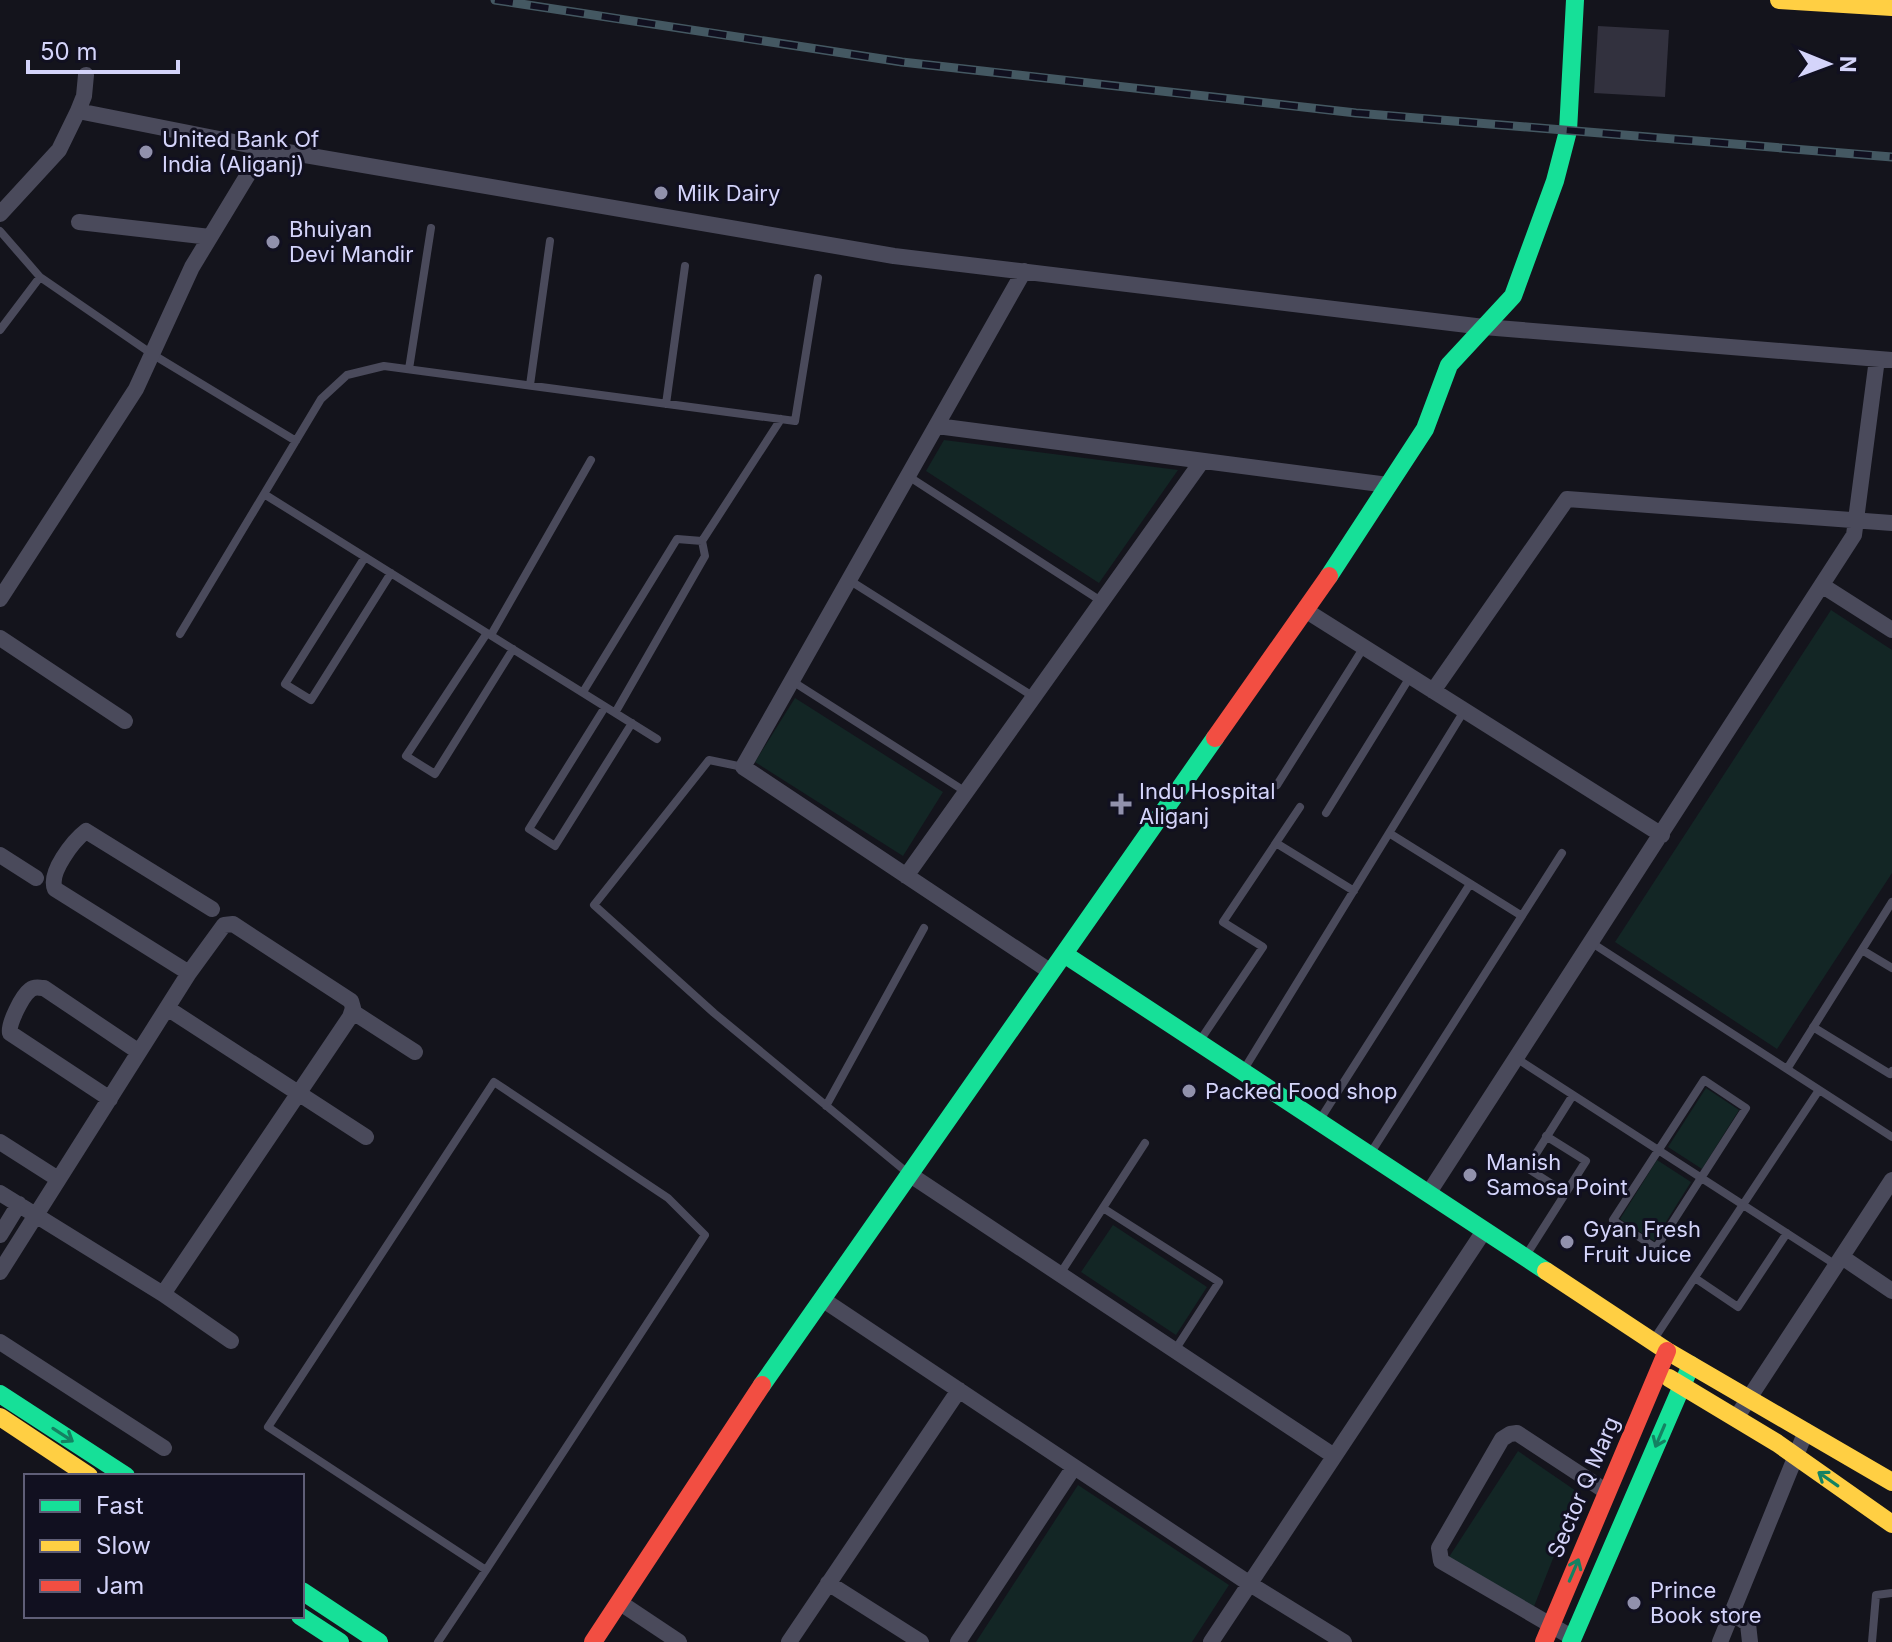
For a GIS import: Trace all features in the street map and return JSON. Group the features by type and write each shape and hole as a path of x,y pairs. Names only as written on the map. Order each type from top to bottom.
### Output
{"street":[{"path":"593,1642 822,1299 1305,610 1425,429 1449,365 1513,296 1555,181 1568,131 1575,0"},
{"path":"1779,0 1892,7"},
{"path":"0,214 59,150 84,96 86,75"},
{"path":"78,111 264,148 894,256 1484,327 1885,359 1854,535 1428,1194"},
{"path":"0,599 136,389 192,267 264,148"},
{"path":"79,222 210,237"},
{"path":"1024,271 743,767 1051,972"},
{"path":"937,426 1388,485"},
{"path":"906,876 1202,461"},
{"path":"1433,691 1567,499 1892,523"},
{"path":"1823,586 1892,630"},
{"path":"1305,610 1662,835"},
{"path":"0,638 125,721"},
{"path":"189,973 55,889 52,882 54,873 86,831 212,909"},
{"path":"0,855 36,878"},
{"path":"0,1272 189,973 224,925 233,924 344,994 351,1001 353,1012 163,1294"},
{"path":"1064,954 1660,1346 1892,1482"},
{"path":"110,1099 10,1033 9,1025 28,991 35,987 44,988 139,1052"},
{"path":"167,1008 366,1137"},
{"path":"353,1012 415,1052"},
{"path":"0,1142 58,1179"},
{"path":"909,1174 1334,1456"},
{"path":"1736,1418 1892,1180"},
{"path":"0,1193 163,1294 231,1341"},
{"path":"0,1235 19,1204"},
{"path":"1211,1642 1484,1231"},
{"path":"1839,1261 1892,1291"},
{"path":"822,1299 1250,1584 1344,1642"},
{"path":"0,1342 164,1448"},
{"name":"Sector Q Marg","path":"1547,1634 1658,1373 1660,1346"},
{"path":"1607,1492 1517,1433 1510,1434 1502,1439 1439,1548 1441,1561 1547,1634 1572,1640 1691,1365"},
{"path":"1658,1373 1796,1456 1892,1524"},
{"path":"789,1642 959,1390"},
{"path":"0,1394 123,1474"},
{"path":"0,1417 86,1474"},
{"path":"1720,1642 1806,1431"},
{"path":"958,1642 1074,1467"},
{"path":"828,1583 921,1642"},
{"path":"304,1593 357,1636 379,1642"},
{"path":"619,1602 679,1642"},
{"path":"1732,1613 1748,1624 1750,1642"},
{"path":"303,1618 340,1642"}],"lane":[{"path":"409,369 431,228"},
{"path":"0,231 40,277 152,354 296,441"},
{"path":"530,385 550,241"},
{"path":"666,404 685,266"},
{"path":"0,330 40,277"},
{"path":"180,634 321,399 347,375 384,366 795,421 818,278"},
{"path":"615,713 705,556 702,541 781,419"},
{"path":"513,649 435,774 406,756 489,634 591,460"},
{"path":"908,476 1101,601"},
{"path":"264,494 657,739"},
{"path":"583,692 677,539 702,541"},
{"path":"365,557 285,684 311,700 391,573"},
{"path":"849,580 1034,697"},
{"path":"1277,785 1364,647"},
{"path":"1326,813 1410,677"},
{"path":"792,681 966,792"},
{"path":"605,707 529,829 555,846 632,723"},
{"path":"1243,1072 1464,711"},
{"path":"743,767 709,760 594,905 714,1013 909,1174"},
{"path":"1198,1043 1263,947 1223,922 1300,807"},
{"path":"1389,833 1522,916"},
{"path":"1276,843 1354,891"},
{"path":"1369,1155 1562,853"},
{"path":"1319,1122 1470,884"},
{"path":"1787,1069 1892,902"},
{"path":"826,1106 924,928"},
{"path":"1592,943 1892,1137"},
{"path":"1862,950 1892,968"},
{"path":"1813,1027 1890,1074 1892,1071"},
{"path":"1516,1058 1787,1233 1839,1261"},
{"path":"1704,1080 1746,1108 1656,1248 1613,1220 1658,1150 1704,1080"},
{"path":"438,1642 486,1570 705,1235 668,1198 494,1082 268,1427 486,1570"},
{"path":"1660,1346 1695,1278 1819,1090"},
{"path":"1566,1193 1527,1168 1573,1095"},
{"path":"1525,1257 1586,1161 1546,1136"},
{"path":"1060,1274 1145,1143"},
{"path":"1103,1208 1219,1282 1175,1350"},
{"path":"1695,1278 1738,1307 1787,1233"},
{"path":"1872,1642 1876,1595 1892,1593"}],"green space":[{"path":"944,440 1178,470 1099,583 926,471"},
{"path":"1831,610 1892,650 1892,873 1777,1049 1615,942"},
{"path":"795,698 943,792 903,856 755,762"},
{"path":"1706,1088 1739,1110 1702,1169 1668,1147"},
{"path":"1657,1160 1691,1182 1654,1241 1620,1219"},
{"path":"1113,1225 1207,1287 1176,1335 1081,1272"},
{"path":"1518,1451 1579,1493 1533,1609 1449,1557"},
{"path":"1078,1485 1229,1585 1192,1642 976,1642"}],"building":[{"path":"1598,26 1669,30 1665,97 1594,93"}],"railway":[{"path":"495,0 902,62 1356,113 1892,157"}],"traffic: fast":[{"path":"1329,576 1425,429 1449,365 1513,296 1555,181 1568,131 1575,0"},
{"path":"762,1385 1215,738"},
{"path":"1064,954 1546,1271"},
{"path":"1571,1642 1691,1365"},
{"path":"0,1394 123,1474"},
{"path":"304,1592 379,1642"},
{"path":"303,1618 340,1642"}],"traffic: slow":[{"path":"1779,0 1892,7"},
{"path":"1546,1271 1667,1351 1892,1482"},
{"path":"1669,1378 1777,1443 1892,1524"},
{"path":"0,1417 86,1474"}],"traffic: jam":[{"path":"1215,738 1329,576"},
{"path":"1544,1642 1667,1351"},
{"path":"593,1642 762,1385"}],"place":[{"name":"United Bank Of India (Aliganj)","path":"146,152"},
{"name":"Milk Dairy","path":"661,193"},
{"name":"Bhuiyan Devi Mandir","path":"273,242"},
{"name":"Indu Hospital Aliganj","path":"1121,804"},
{"name":"Packed Food shop","path":"1189,1091"},
{"name":"Manish Samosa Point","path":"1470,1175"},
{"name":"Gyan Fresh Fruit Juice","path":"1567,1242"},
{"name":"Prince Book store","path":"1634,1603"}]}
